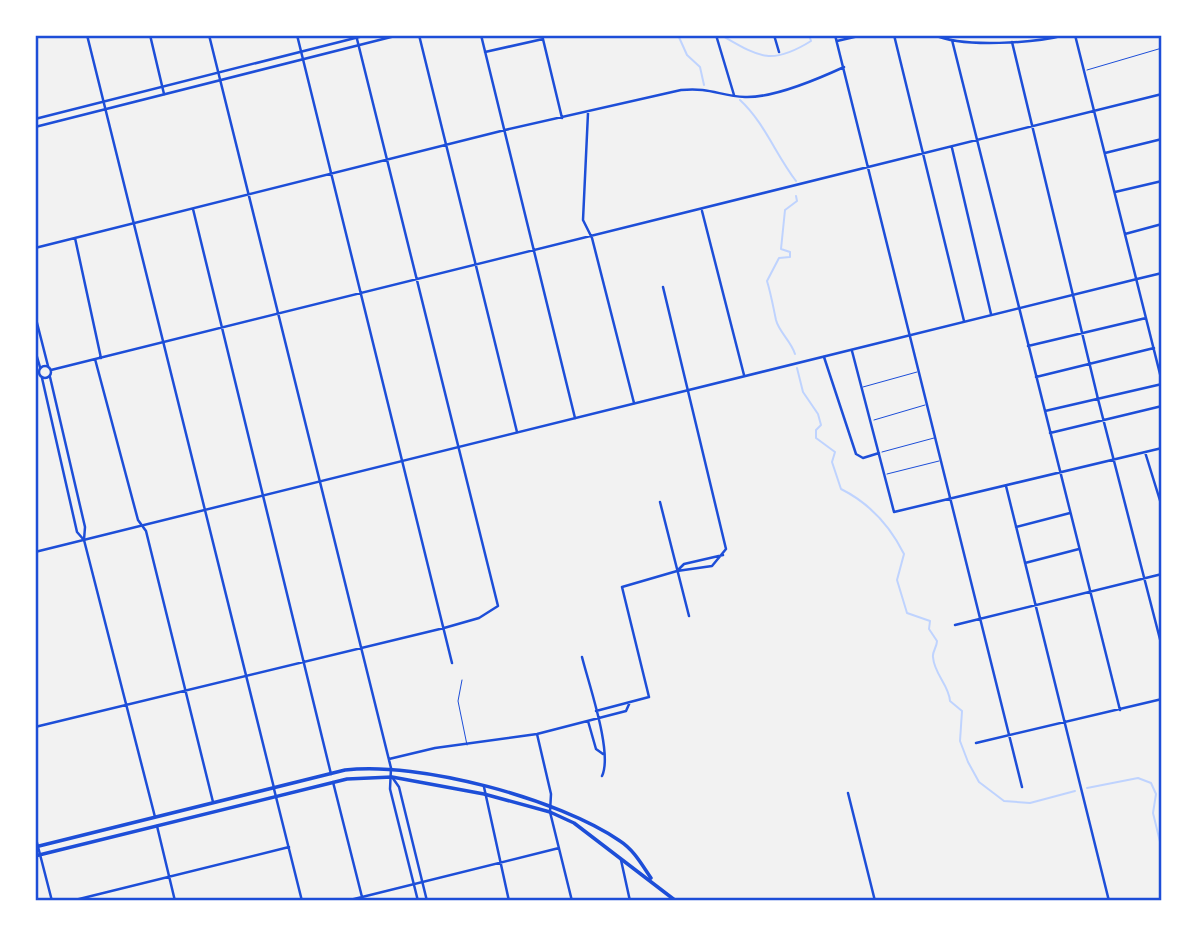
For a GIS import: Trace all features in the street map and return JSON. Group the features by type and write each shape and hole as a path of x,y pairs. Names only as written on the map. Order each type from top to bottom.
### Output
{"main road":[{"path":"36,847 331,774 391,768 484,787 552,806 615,838 633,853 652,880"},
{"path":"38,855 333,782 392,777 484,794 550,812 575,823 676,901"},
{"path":"606,848 607,839 615,838"},
{"path":"622,860 631,860 633,853"}],"street":[{"path":"87,35 302,901"},
{"path":"150,35 164,93"},
{"path":"209,35 389,759 392,777 390,789 418,901"},
{"path":"297,35 452,663"},
{"path":"35,119 367,35"},
{"path":"35,127 399,35"},
{"path":"419,35 517,432"},
{"path":"481,35 575,418"},
{"path":"716,35 734,96"},
{"path":"775,35 779,52"},
{"path":"835,35 1022,788"},
{"path":"837,41 863,35"},
{"path":"894,35 964,321"},
{"path":"934,35 952,40 1012,42 1043,41 1065,35"},
{"path":"1045,411 1162,383 1076,35"},
{"path":"35,727 444,628 479,618 498,606 357,36"},
{"path":"485,52 542,37 562,118"},
{"path":"952,40 1120,710"},
{"path":"1012,42 1098,399 1162,647"},
{"path":"35,248 505,130 681,90 705,87 734,96 757,96 821,78 844,67"},
{"path":"193,80 195,86"},
{"path":"135,94 137,101"},
{"path":"51,370 702,211 1162,94"},
{"path":"587,113 583,220 592,238 634,403"},
{"path":"1105,153 1162,139"},
{"path":"951,148 991,314"},
{"path":"1115,192 1162,181"},
{"path":"193,208 331,774"},
{"path":"702,211 744,376"},
{"path":"1125,234 1162,224"},
{"path":"75,238 101,358"},
{"path":"35,552 1162,272"},
{"path":"596,711 649,697 622,587 677,571 712,566 726,548 663,287"},
{"path":"35,315 51,370 50,377 85,527 84,540 155,817"},
{"path":"1028,346 1146,318"},
{"path":"35,342 41,340"},
{"path":"1036,377 1154,348"},
{"path":"35,350 78,532 84,540"},
{"path":"852,351 894,512 1162,448"},
{"path":"824,357 856,454 863,457 879,453"},
{"path":"95,359 142,525 213,803"},
{"path":"40,368 48,366"},
{"path":"39,376 50,377"},
{"path":"1050,433 1162,406"},
{"path":"1145,452 1162,507"},
{"path":"61,462 70,460"},
{"path":"1006,485 1109,901"},
{"path":"660,502 689,616"},
{"path":"1016,527 1070,513"},
{"path":"1025,563 1079,549"},
{"path":"677,571 684,564 723,555"},
{"path":"956,625 1162,573"},
{"path":"582,657 605,746 603,754 606,767 602,776"},
{"path":"976,743 1162,699"},
{"path":"389,759 435,748 537,734 626,711 631,702"},
{"path":"589,721 596,749 603,754"},
{"path":"537,734 552,806 550,812 572,901"},
{"path":"596,749 605,746"},
{"path":"392,777 399,787 427,901"},
{"path":"333,782 362,897"},
{"path":"484,787 509,901"},
{"path":"848,793 875,901"},
{"path":"157,826 175,901"},
{"path":"35,835 52,901"},
{"path":"71,901 289,847"},
{"path":"346,901 559,848"},
{"path":"622,860 630,901"}],"lane":[{"path":"1084,70 1162,48"},
{"path":"863,387 917,372"},
{"path":"872,421 925,405"},
{"path":"879,453 933,438"},
{"path":"885,475 939,461"},
{"path":"462,680 458,701 467,745"}],"waterway":[{"path":"678,35 687,55 700,67 704,85"},
{"path":"721,35 745,49 765,56 785,54 797,49 811,41 809,35"},
{"path":"740,100 756,118 796,181"},
{"path":"795,354 778,324 767,281 779,258 790,257 790,252 781,249 785,210 797,201 796,196"},
{"path":"797,368 803,392 818,414 821,425 816,430 816,438 835,452 832,462 841,489 878,516 904,554 897,580 907,613 930,621 929,629 937,641 934,663 950,701 962,711 960,741 979,782 1004,801 1030,803 1075,791"},
{"path":"1087,788 1138,778 1151,783 1156,794 1153,813 1162,850"}]}
